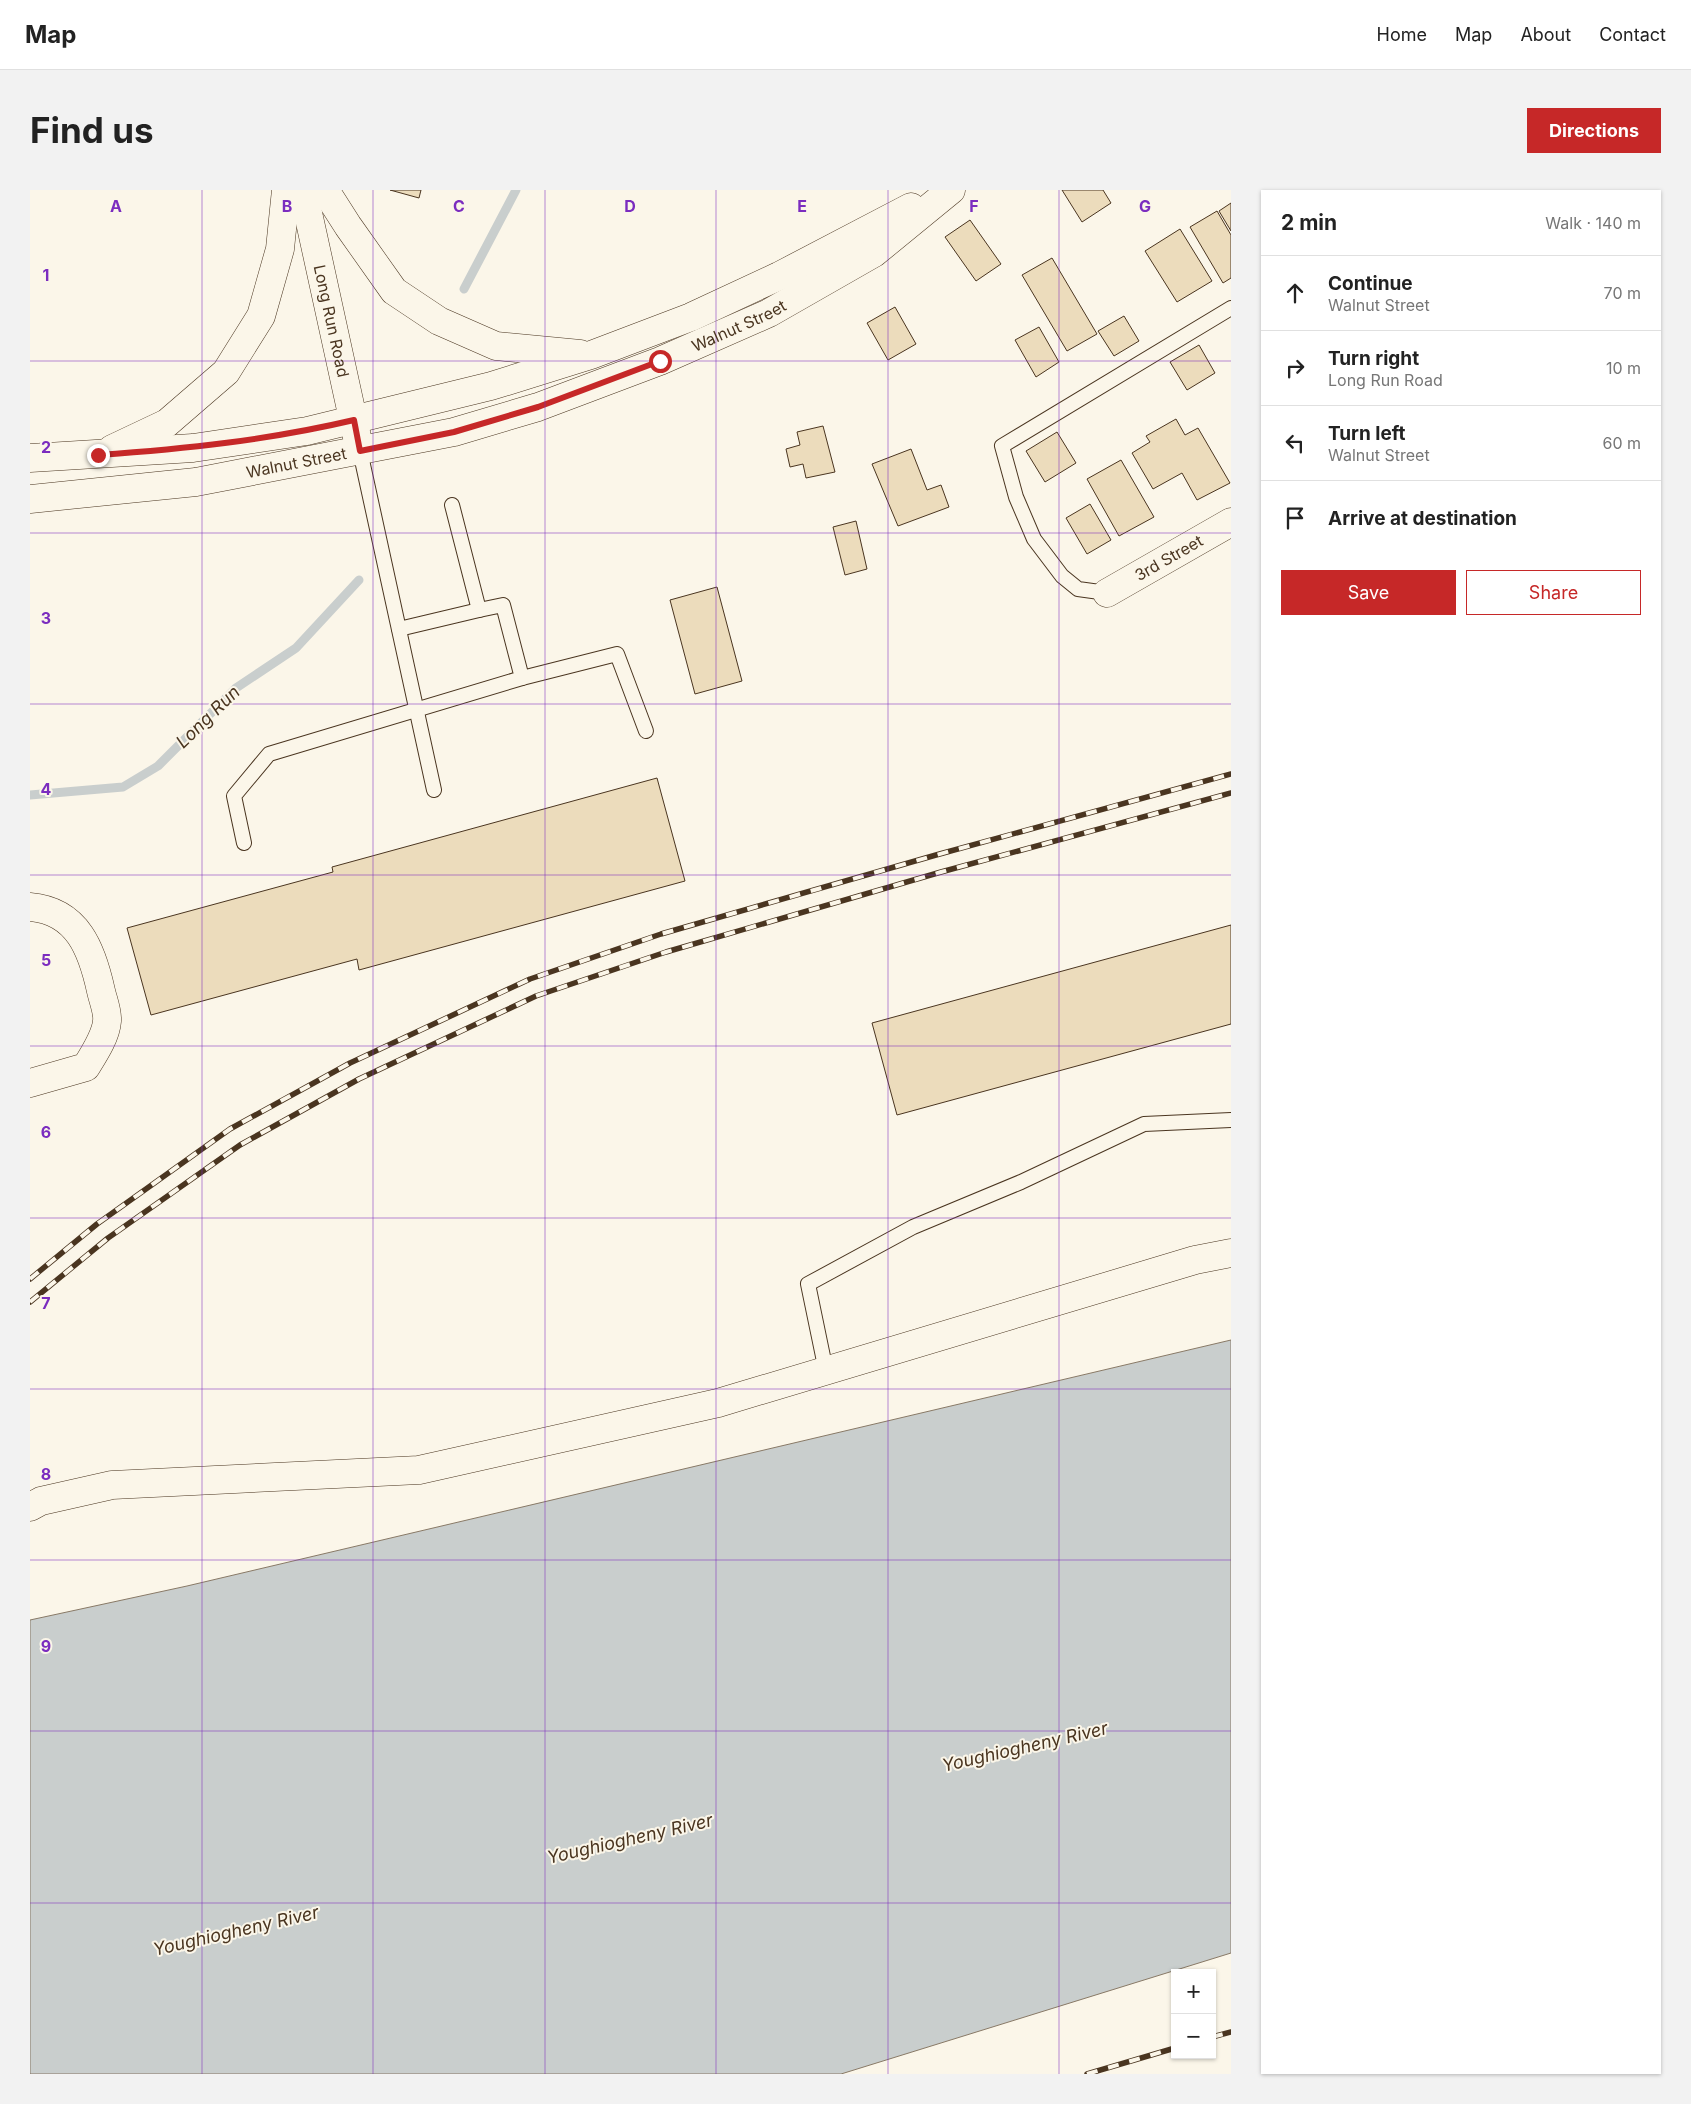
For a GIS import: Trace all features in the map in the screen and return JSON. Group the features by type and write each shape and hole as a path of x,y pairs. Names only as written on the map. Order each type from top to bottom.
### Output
{"main road":[{"path":"98,455 167,423 226,372 261,316 280,249 286,190"},
{"name":"Long Run Road","path":"304,190 360,451"},
{"path":"325,190 394,291 440,322 496,346 591,355"},
{"name":"Walnut Street","path":"30,458 193,448 307,431 491,386 591,355 690,317 779,276 943,190"},
{"name":"Walnut Street","path":"30,499 196,482 454,432 538,407 660,361 769,313 874,253 951,190"},
{"name":"3rd Street","path":"1107,593 1231,522"},
{"path":"30,907 40,908 69,920 94,958 107,1021 96,1051 86,1067 30,1083"},
{"path":"30,1507 41,1501 112,1485 419,1470 718,1403 1195,1260 1231,1253"}],"lane":[{"path":"1107,593 1078,589 1062,576 1034,538 1016,497 1002,446 1231,308"},
{"path":"360,451 434,790"},
{"path":"452,505 479,610"},
{"path":"399,629 503,605 522,678"},
{"path":"244,843 234,796 269,754 522,678 616,654 646,731"},
{"path":"826,1371 808,1284 913,1226 1021,1182 1144,1124 1231,1120"}],"water":[{"name":"Youghiogheny River","path":"1231,1340 1231,1953 1179,1969 1171,1969 1171,1972 841,2074 30,2074 30,1620 187,1586"}],"building":[{"path":"390,190 421,190 419,198"},
{"path":"1062,190 1103,190 1111,203 1082,222"},
{"path":"1231,203 1231,231 1219,211"},
{"path":"1217,211 1231,235 1231,278 1223,283 1190,227"},
{"path":"970,220 1001,264 976,281 945,237"},
{"path":"1180,229 1212,281 1177,302 1145,251"},
{"path":"1052,258 1097,334 1067,351 1022,275"},
{"path":"895,307 916,344 888,360 867,323"},
{"path":"1124,316 1139,341 1114,356 1098,331"},
{"path":"1039,327 1059,362 1036,377 1015,340"},
{"path":"1199,345 1215,373 1187,390 1170,362"},
{"path":"1176,419 1185,435 1198,428 1230,483 1197,500 1182,473 1153,489 1132,453 1150,442 1146,436"},
{"path":"823,426 835,472 806,478 803,464 790,467 786,449 800,445 797,432"},
{"path":"1057,432 1076,463 1045,482 1026,451"},
{"path":"911,449 927,490 941,485 949,507 898,526 872,464"},
{"path":"1121,460 1154,517 1119,536 1087,479"},
{"path":"1090,504 1111,540 1087,554 1066,518"},
{"path":"856,521 867,569 845,575 833,527"},
{"path":"717,587 742,681 695,694 670,600"},
{"path":"657,778 685,881 359,970 357,959 151,1015 127,928 333,872 332,867"},
{"path":"1231,925 1231,1024 897,1115 872,1023"}],"waterway":[{"name":"Long Run","path":"464,289 516,190"},
{"name":"Long Run","path":"30,795 123,787 158,766 236,688 296,648 359,580"}],"railway":[{"path":"30,1279 97,1224 230,1129 350,1063 530,979 661,934 936,855 1231,774"},
{"path":"30,1302 108,1238 240,1145 359,1079 536,996 666,952 941,872 1231,793"},
{"path":"1216,2036 1231,2032"},
{"path":"1087,2074 1171,2049"}],"route":[{"path":"98,455 193,448 307,431 354,420 360,451 454,432 538,407 660,361"}]}
